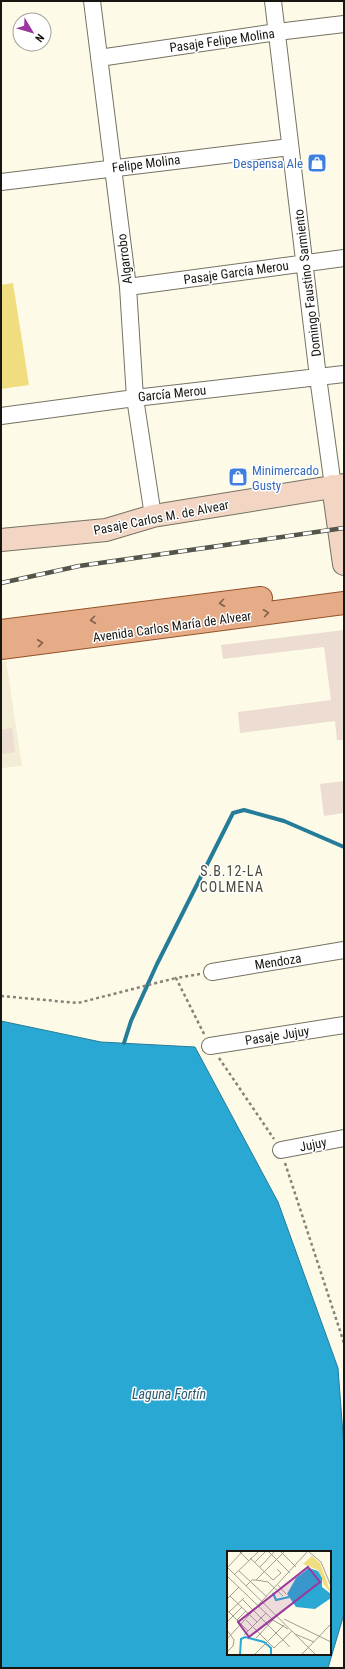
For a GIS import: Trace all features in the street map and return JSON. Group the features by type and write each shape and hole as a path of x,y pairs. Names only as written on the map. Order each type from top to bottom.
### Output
{"main road":[{"name":"Avenida Carlos María de Alvear","path":"1,631 344,588"},
{"name":"Avenida Carlos María de Alvear","path":"1,648 344,603"}],"street":[{"name":"Algarrobo","path":"92,1 128,287 135,398 153,516"},
{"name":"Domingo Faustino Sarmiento","path":"273,1 318,377 339,485 344,564"},
{"name":"Pasaje Felipe Molina","path":"99,58 277,32 344,24"},
{"name":"Felipe Molina","path":"1,182 113,167 290,147"},
{"name":"Pasaje García Merou","path":"128,287 344,258"},
{"name":"García Merou","path":"1,416 135,398 344,374"},
{"name":"Pasaje Carlos M. de Alvear","path":"1,540 106,530 153,516 339,485"},
{"name":"Mendoza","path":"212,972 344,950"},
{"name":"Pasaje Jujuy","path":"210,1046 344,1025"},
{"name":"Jujuy","path":"281,1150 344,1138"}],"path":[{"path":"1,996 78,1003 176,978 212,972"},
{"path":"176,978 210,1046 281,1150 344,1343"}],"shaded area":[{"path":"13,283 29,385 1,389 1,285"},
{"path":"6,661 22,766 1,768 1,662"}],"water":[{"name":"Laguna Fortín","path":"1,1021 101,1042 195,1047 278,1202 338,1368 344,1448 344,1614 328,1668 1,1668"}],"building":[{"path":"344,630 344,740 337,740 335,721 240,733 238,712 331,700 324,647 223,659 221,645"},
{"path":"12,728 15,752 1,754 1,730"},
{"path":"344,781 344,813 324,816 320,784"}],"waterway":[{"path":"124,1043 131,1021 157,964 233,813 244,810 284,821 344,847"}],"railway":[{"path":"1,583 79,566 344,528"}],"place":[{"name":"Despensa Ale","path":"317,163"},
{"name":"Minimercado Gusty","path":"238,477"}],"district":[{"name":"S.B.12-LA COLMENA","path":"232,880"}]}
